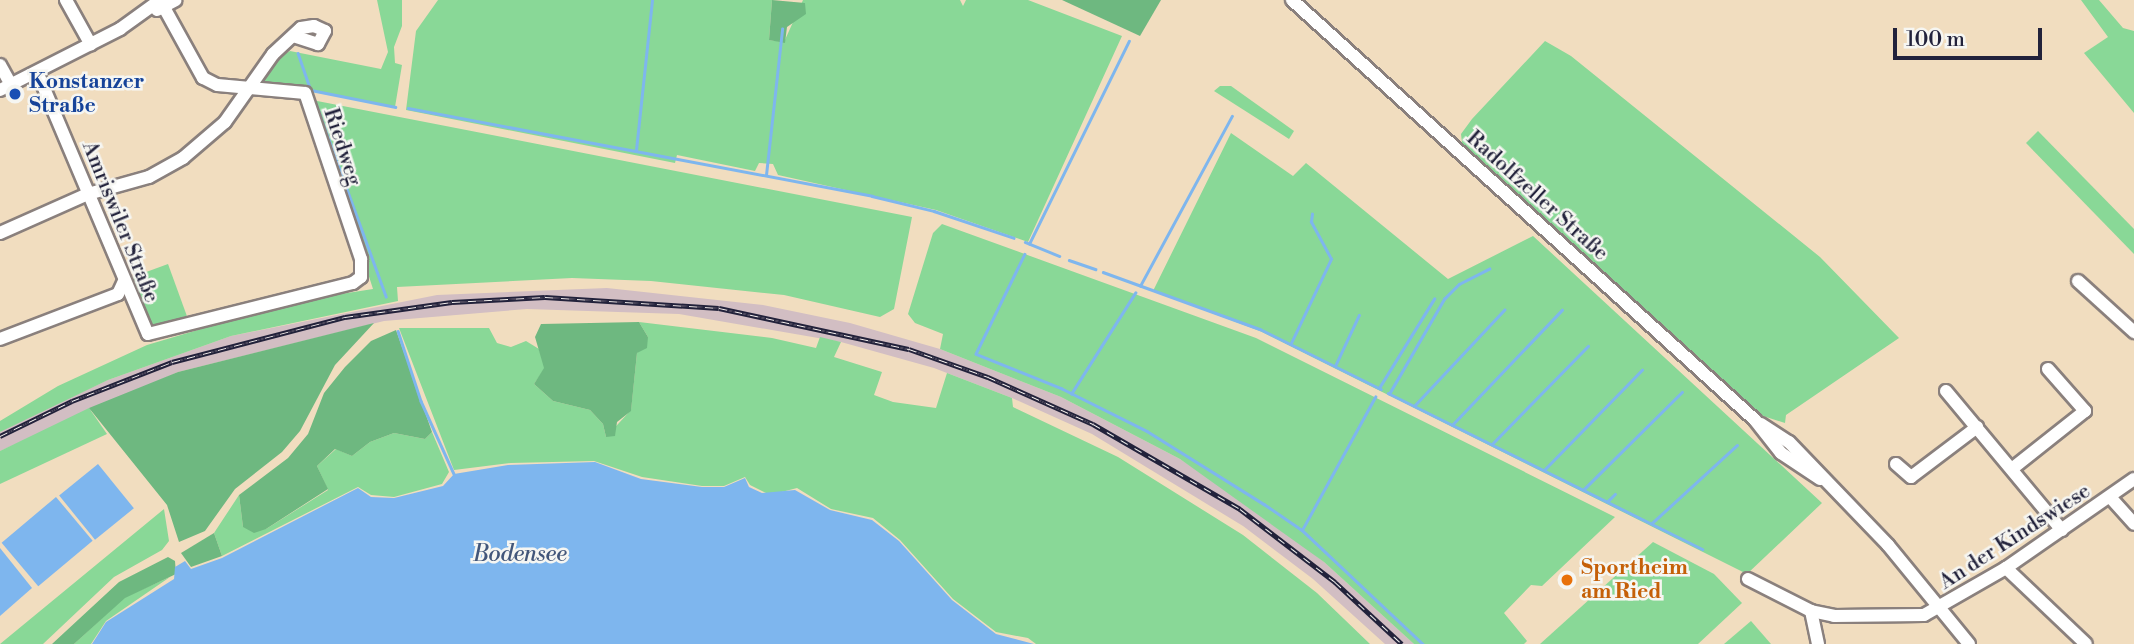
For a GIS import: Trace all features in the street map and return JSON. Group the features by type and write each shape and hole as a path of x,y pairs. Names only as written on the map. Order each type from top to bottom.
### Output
{"street":[{"path":"66,0 91,45"},
{"path":"0,98 6,88 91,45 161,2 176,0"},
{"name":"Radolfzeller Straße","path":"1292,0 1755,420 1781,453 1820,479 1888,545 1969,644"},
{"name":"Riedweg","path":"161,2 203,78 217,85 305,93 361,259 361,277"},
{"path":"0,233 88,194 149,177 183,158 225,122 273,54 293,36"},
{"path":"0,65 6,88"},
{"name":"Amriswiler Straße","path":"38,74 141,325 154,334 295,294 354,283 361,277"},
{"path":"0,339 118,294 124,281"},
{"path":"2078,281 2134,332"},
{"path":"2013,468 2085,411 2049,369"},
{"path":"1946,391 2013,468 2062,530"},
{"path":"1896,464 1910,477 1976,427"},
{"name":"An der Kindswiese","path":"1940,608 2006,568 2134,479"},
{"name":"An der Kindswiese","path":"2110,497 2134,524"},
{"path":"2006,568 2086,644"},
{"path":"1748,579 1811,611 1834,616 1916,617 1940,608"},
{"path":"1811,611 1818,644"}],"shaded area":[{"path":"607,288 763,305 850,323 940,349 1061,397 1180,459 1253,507 1324,562 1414,644 1385,644 1313,579 1243,526 1092,434 1012,398 934,368 841,342 679,314 527,309 384,321 178,372 0,451 0,432 16,423 108,380 231,336 437,295"}],"green space":[{"path":"377,0 402,0 402,26 394,47 395,63 402,65 395,107 308,91 306,86 262,83 281,56 290,51 381,69 388,52"},
{"path":"438,0 772,0 769,40 784,42 803,0 960,0 963,6 966,0 1028,0 1122,36 1028,242 936,210 778,175 773,164 759,163 755,171 677,155 675,163 406,110 416,31"},
{"path":"772,0 805,3 806,14 787,27 785,43 769,40"},
{"path":"1062,0 1161,0 1140,36"},
{"path":"2081,0 2099,0 2123,28 2134,31 2134,113 2084,53 2108,37"},
{"path":"1545,41 1571,56 1820,257 1899,338 1786,415 1785,423 1763,416 1462,143 1461,134 1472,119"},
{"path":"1220,86 1231,86 1294,131 1289,139 1214,91"},
{"path":"312,100 912,217 894,309 880,317 784,295 651,281 572,278 397,287 398,301 231,336 108,380 0,432 0,421 58,386 147,345 296,301 373,289"},
{"path":"2038,131 2134,229 2134,254 2026,143"},
{"path":"1231,133 1293,176 1306,163 1448,279 1533,236 1822,503 1747,574 1260,331 1153,291"},
{"path":"942,224 1256,338 1615,517 1542,586 1531,585 1504,613 1527,641 1524,644 1414,644 1324,562 1180,459 1061,397 940,349 943,334 915,323 908,314 933,233"},
{"path":"168,264 187,316 152,328 133,277"},
{"path":"639,322 772,338 816,348 820,337 841,342 834,357 882,372 874,395 893,402 936,408 947,373 1012,398 1013,407 1118,457 1243,535 1317,593 1370,644 1036,644 1028,638 996,632 953,599 900,540 873,518 831,509 797,488 770,495 750,485 745,477 724,486 702,486 642,477 594,461 511,463 454,470 399,328 489,328 497,343 511,347 526,341 539,349 545,368 534,384 553,401 590,410 603,424 606,437 631,410 637,353 648,337"},
{"path":"639,322 648,337 647,348 637,353 631,411 617,422 615,436 606,437 603,424 590,410 553,401 534,384 544,368 535,337 541,324"},
{"path":"374,323 335,365 300,431 282,452 235,489 205,531 179,542 167,505 89,408 178,372"},
{"path":"396,330 432,432 425,439 394,433 370,442 352,456 335,449 317,466 328,489 266,529 254,533 243,527 239,495 288,458 308,434 324,393 345,367 371,341"},
{"path":"89,408 107,434 0,484 0,451"},
{"path":"432,432 449,472 442,484 394,497 371,495 358,487 222,556 214,533 239,495 243,527 266,529 328,490 317,466 336,449 352,456 370,442 394,433 425,439"},
{"path":"164,509 169,541 162,550 114,577 43,644 0,644"},
{"path":"214,533 222,556 191,567 181,553"},
{"path":"1653,542 1714,574 1742,603 1698,644 1540,644"},
{"path":"168,557 175,561 176,574 125,598 74,644 52,644 119,582"},
{"path":"170,577 106,621 91,644 74,644 125,597"},
{"path":"1751,621 1771,644 1724,644"}],"water":[{"name":"Bodensee","path":"595,462 641,479 702,487 724,487 745,478 749,487 762,493 795,490 830,510 872,520 899,541 952,600 996,634 1034,644 92,644 106,622 174,579 175,567 185,561 191,569 222,558 358,488 371,497 394,498 443,486 454,474 508,465"},
{"path":"98,464 134,508 95,540 59,495"},
{"path":"56,497 93,541 38,586 2,543"},
{"path":"0,548 32,588 0,616"}],"waterway":[{"path":"636,150 652,0"},
{"path":"766,175 782,29"},
{"path":"1029,244 1129,41"},
{"path":"298,53 311,90 395,107"},
{"path":"315,101 386,296"},
{"path":"408,108 872,196 934,211 1014,238"},
{"path":"1140,286 1232,116"},
{"path":"1291,343 1331,259 1311,222 1312,214"},
{"path":"1025,242 1059,256"},
{"path":"1025,254 976,354 1061,388 1147,431 1264,504 1302,530 1423,644"},
{"path":"1069,260 1095,269"},
{"path":"1389,394 1444,299 1459,284 1489,269"},
{"path":"1103,272 1260,329 1381,389"},
{"path":"1071,394 1135,293"},
{"path":"1379,388 1434,299"},
{"path":"1414,406 1504,310"},
{"path":"1452,425 1562,310"},
{"path":"1335,366 1359,315"},
{"path":"398,331 421,401 454,474"},
{"path":"1492,444 1588,346"},
{"path":"1544,470 1642,370"},
{"path":"1583,490 1682,392"},
{"path":"1388,393 1702,549"},
{"path":"1302,530 1375,397"},
{"path":"1652,523 1737,445"},
{"path":"1607,502 1615,494"}],"railway":[{"path":"0,436 72,401 172,362 345,317 452,302 545,297 719,308 909,349 988,377 1093,424 1240,509 1335,582 1402,644"}],"place":[{"name":"Konstanzer Straße","path":"15,94"},
{"name":"Sportheim am Ried","path":"1567,580"}]}
